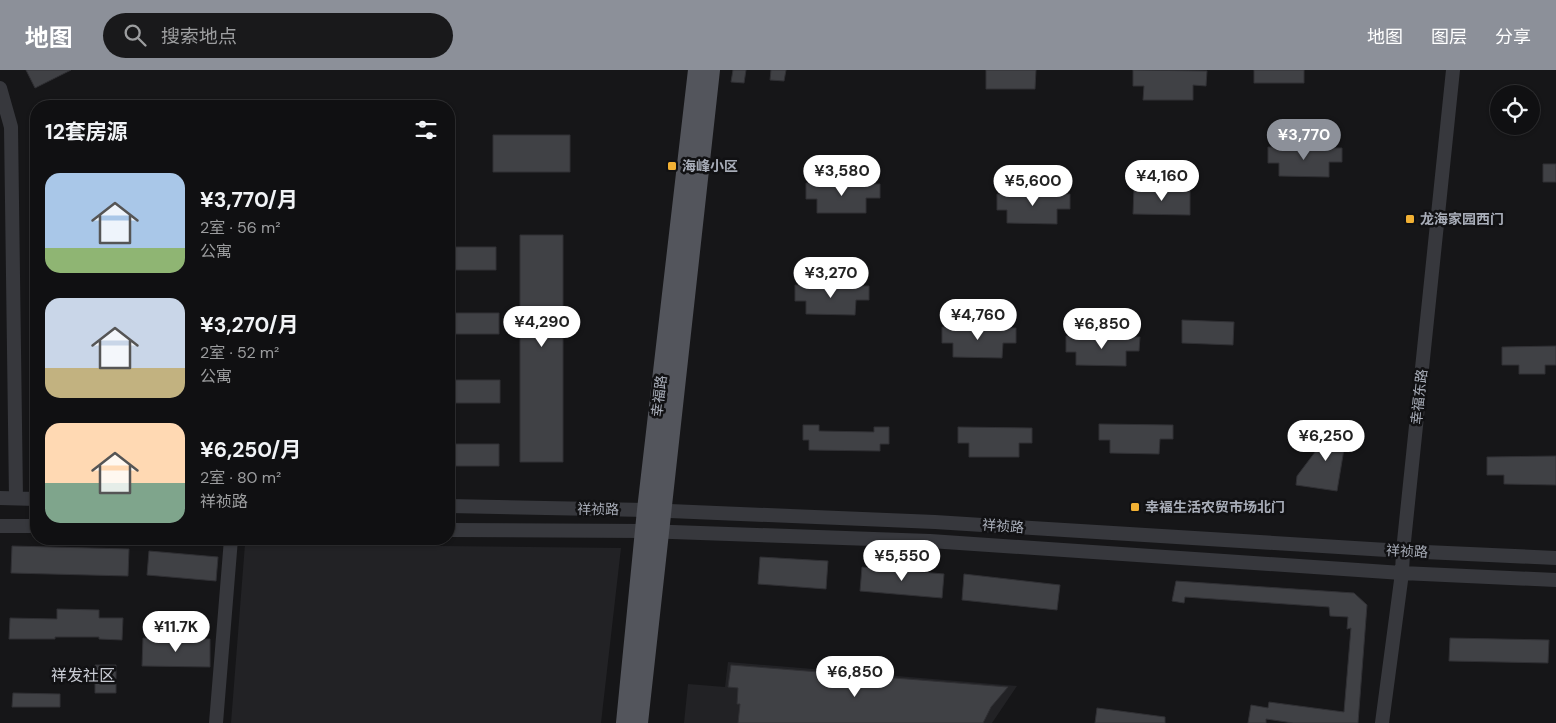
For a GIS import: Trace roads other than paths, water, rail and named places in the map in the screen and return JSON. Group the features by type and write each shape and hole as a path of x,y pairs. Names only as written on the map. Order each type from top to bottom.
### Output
{"main road":[{"name":"幸福路","path":"640,723 652,532 697,70"},
{"name":"幸福路","path":"654,510 711,70"},
{"name":"幸福路","path":"624,723 652,532"}],"street":[{"name":"幸福东路","path":"1382,723 1402,573 1453,70"},
{"path":"0,88 11,127 16,498"},
{"path":"0,498 30,499"},
{"name":"祥祯路","path":"455,506 654,510 935,522 1403,552 1556,558"},
{"path":"0,526 30,526"},
{"name":"祥祯路","path":"455,530 652,532 930,541 1402,573 1556,580"},
{"path":"216,723 231,545"}],"place":[{"name":"海峰小区","path":"672,166"},
{"name":"龙海家园西门","path":"1410,219"},
{"name":"幸福生活农贸市场北门","path":"1135,507"}],"district":[{"name":"祥发社区","path":"83,675"}]}
